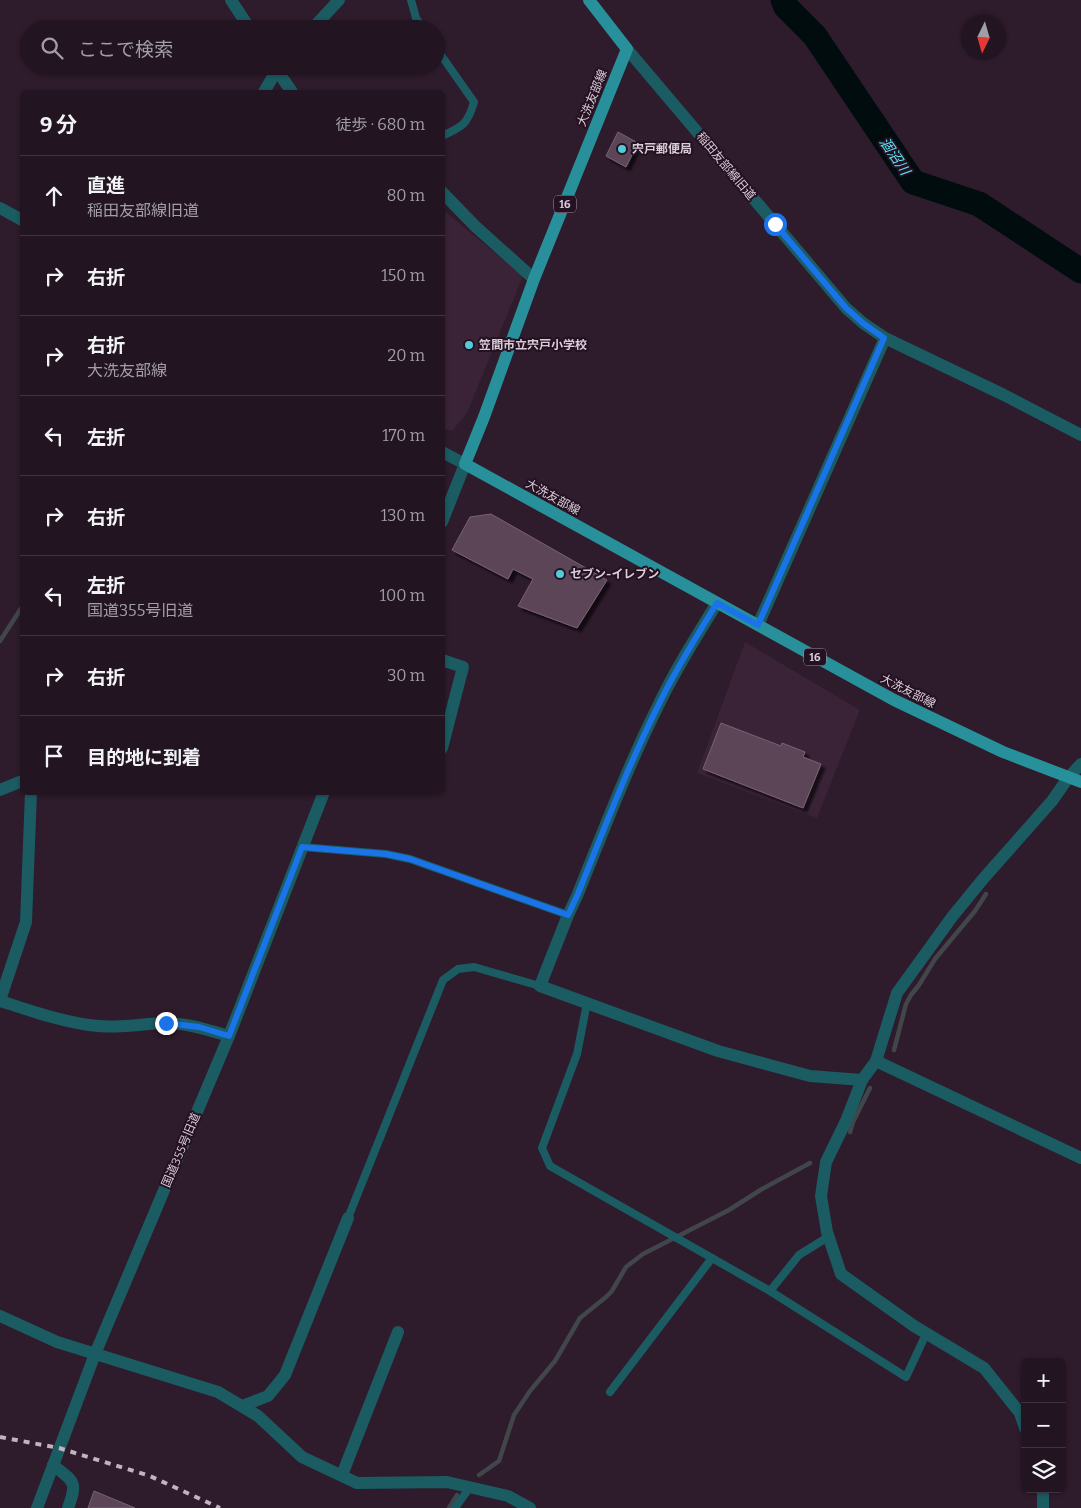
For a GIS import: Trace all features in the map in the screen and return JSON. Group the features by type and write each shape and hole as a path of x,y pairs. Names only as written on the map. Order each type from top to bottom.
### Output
{"main road":[{"path":"589,0 627,49"},
{"name":"大洗友部線","path":"627,49 534,279 465,464 894,700 1003,752 1081,782"}],"street":[{"path":"231,0 244,20"},
{"path":"320,20 339,0"},
{"name":"稲田友部線旧道","path":"627,49 846,308 864,324 884,338 1004,395 1081,435"},
{"path":"265,90 272,75"},
{"path":"281,75 291,90"},
{"path":"445,195 475,226 534,279"},
{"path":"0,208 20,219"},
{"path":"758,625 884,338"},
{"path":"445,454 465,464 445,514"},
{"path":"717,603 658,704 568,915 540,986 718,1051 810,1076 862,1080"},
{"path":"445,661 463,666 445,736"},
{"path":"1021,1416 984,1368 926,1334 841,1274 828,1237 821,1196 826,1162 862,1080 876,1061 897,993 952,917 1052,801 1068,778 1081,764"},
{"path":"0,790 20,782"},
{"path":"31,795 26,922 0,1000 33,1012 89,1025 124,1027 166,1023 199,1027 229,1036"},
{"name":"国道355号旧道","path":"37,1508 95,1354 229,1036 323,795"},
{"path":"876,1061 1081,1158"},
{"path":"242,1406 268,1396 285,1376 348,1218"},
{"path":"0,1316 57,1342 218,1392 258,1416 302,1457 357,1483 448,1482 508,1496 530,1508"},
{"path":"342,1475 398,1332"},
{"path":"53,1465 71,1480 75,1490 68,1508"},
{"path":"1043,1493 1043,1508"}],"lane":[{"path":"411,0 417,20"},
{"path":"445,61 474,102 471,113 460,128 445,135"},
{"path":"302,847 386,854 410,859 568,915"},
{"path":"348,1218 443,980 458,969 474,967 540,986"},
{"path":"587,1003 577,1054 542,1148 550,1166 770,1291 906,1377 926,1334"},
{"path":"770,1291 799,1255 828,1237"},
{"path":"610,1392 712,1258"},
{"path":"455,1508 470,1487"}],"shaded area":[{"name":"笠間市立宍戸小学校","path":"445,211 523,276 467,413 452,431 445,429"},
{"path":"745,642 860,710 817,818 697,773"}],"building":[{"path":"618,132 638,143 626,167 606,156"},
{"name":"セブン-イレブン","path":"491,514 607,580 577,628 518,606 533,579 513,569 508,579 452,550 470,517"},
{"path":"721,723 781,746 782,743 805,752 803,757 821,764 803,808 703,769"},
{"path":"94,1491 135,1508 88,1508"}],"waterway":[{"name":"涸沼川","path":"783,0 786,7 815,36 913,182 979,204 1081,271"},
{"path":"0,641 20,610"},
{"path":"894,1050 906,1004 911,995 935,959 975,911 986,894"},
{"path":"850,1132 870,1088"},
{"path":"479,1475 499,1461 514,1415 530,1391 555,1361 580,1318 612,1291 626,1267 643,1254 729,1210 762,1189 810,1163"},
{"path":"449,1508 457,1495"}],"railway":[{"path":"0,1437 59,1448 150,1476 220,1508"}],"place":[{"name":"宍戸郵便局","path":"622,149"},
{"name":"笠間市立宍戸小学校","path":"469,345"},
{"name":"セブン-イレブン","path":"560,574"}],"route":[{"path":"166,1023 199,1027 229,1036 302,847 386,854 410,859 568,915 658,704 717,603 758,625 884,338 846,308 775,224"}]}
